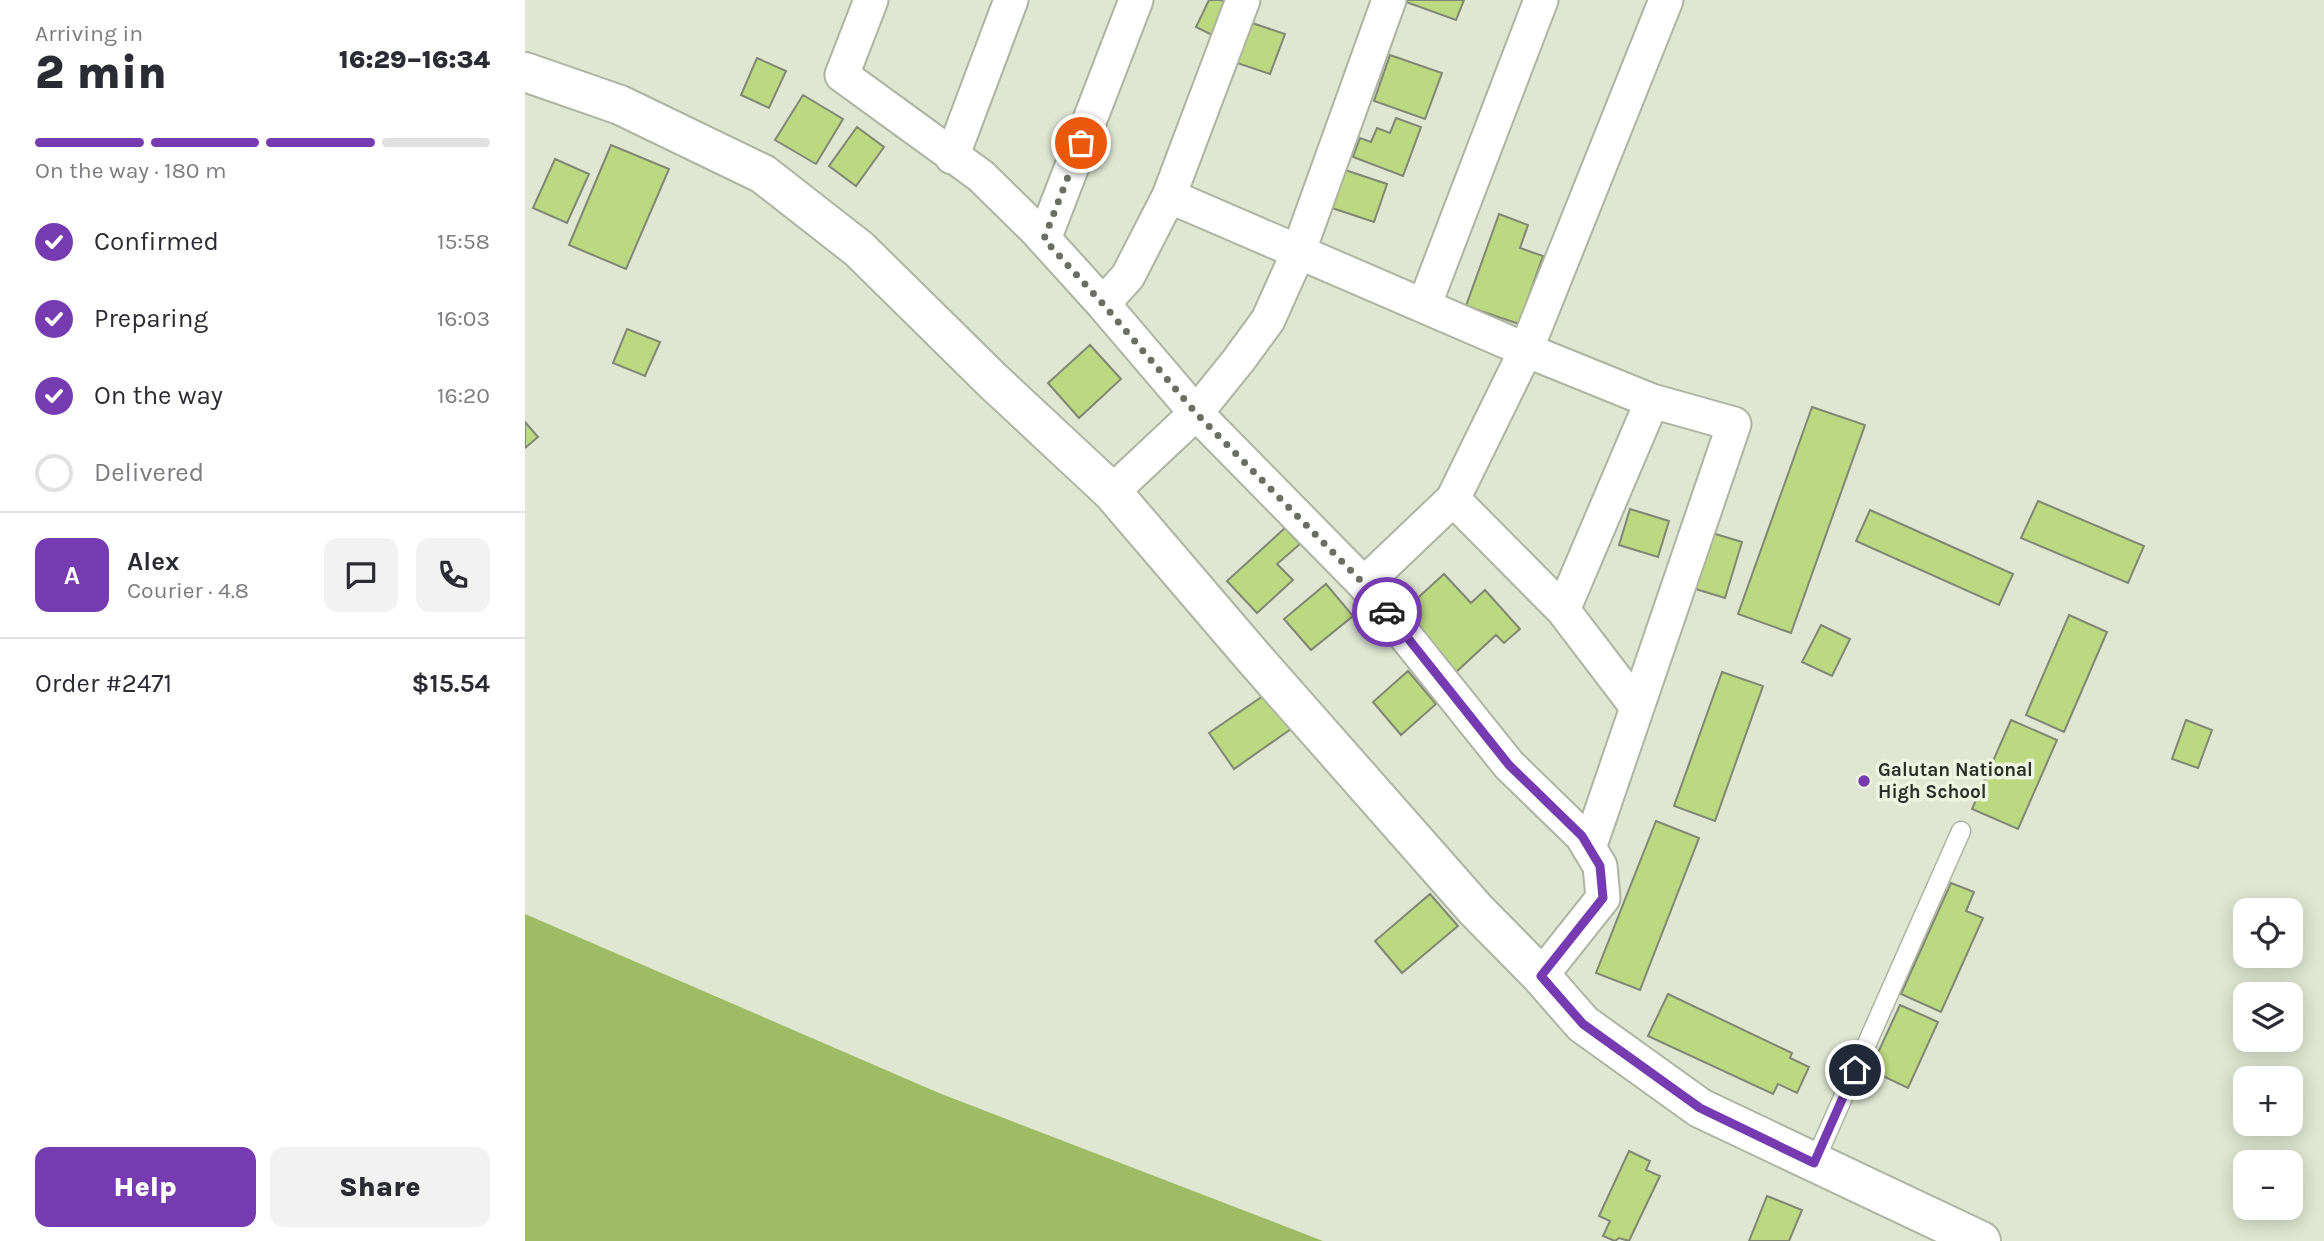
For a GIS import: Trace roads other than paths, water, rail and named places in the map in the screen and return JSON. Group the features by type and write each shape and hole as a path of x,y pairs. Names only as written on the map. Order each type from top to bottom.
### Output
{"street":[{"path":"871,0 842,75 981,176 1044,239 1196,413 1364,584 1509,765 1582,836 1600,866 1603,898 1541,976"},
{"path":"952,157 1011,0"},
{"path":"1044,239 1136,0"},
{"path":"1103,304 1128,276 1169,197 1243,0"},
{"path":"1112,492 1196,413 1268,320 1298,253 1389,0"},
{"path":"1424,306 1541,0"},
{"path":"1364,584 1453,499 1526,350 1666,0"},
{"path":"525,72 620,105 763,174 859,249 993,381 1112,492 1458,890 1583,1024 1700,1108 1981,1241"},
{"path":"1169,197 1652,401 1734,424 1589,848"},
{"path":"1563,610 1652,401"},
{"path":"1453,499 1563,610 1637,707"}],"lane":[{"path":"1814,1163 1961,831"}],"place":[{"name":"Galutan National High School","path":"1864,781"}]}
